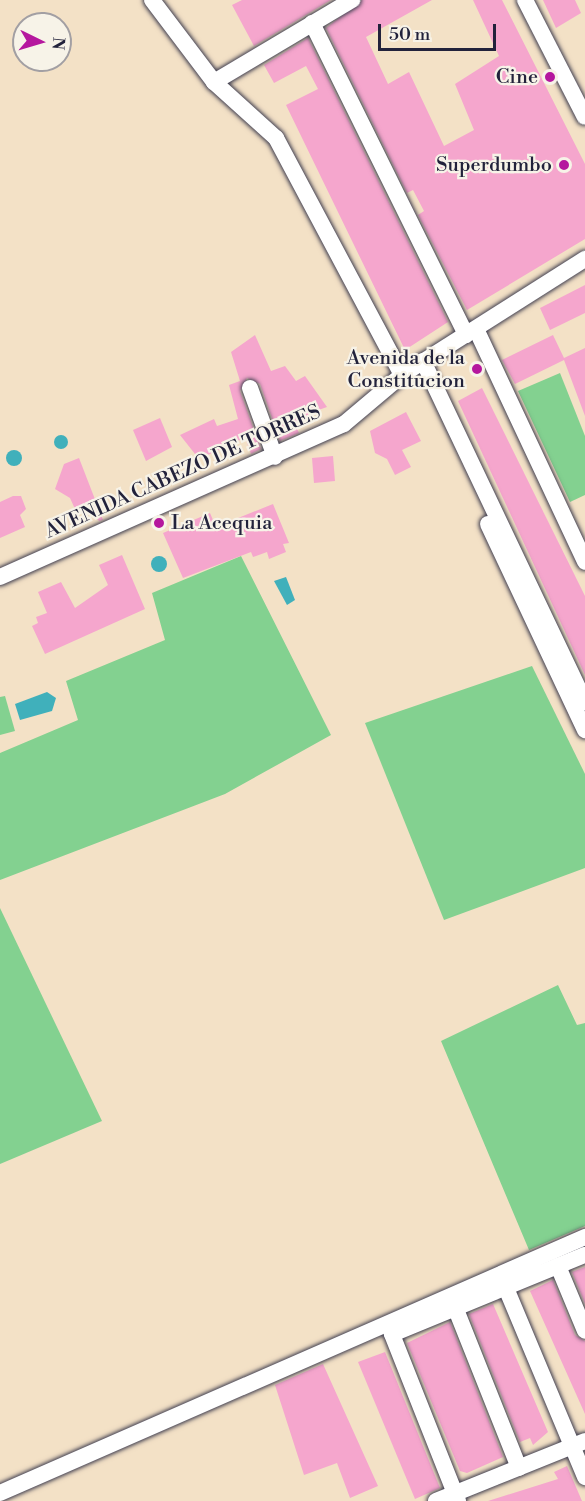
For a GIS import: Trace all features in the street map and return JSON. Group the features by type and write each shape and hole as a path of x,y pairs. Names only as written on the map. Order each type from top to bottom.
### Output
{"street":[{"path":"152,0 214,82 276,138 402,375"},
{"path":"214,82 352,0"},
{"path":"525,0 585,117"},
{"path":"312,23 471,332 585,562"},
{"name":"AVENIDA CABEZO DE TORRES","path":"0,577 275,458 344,424 402,375 585,259"},
{"path":"423,361 585,702"},
{"path":"250,388 275,458"},
{"path":"488,524 585,730"},
{"path":"457,1497 392,1334 455,1307 585,1238"},
{"path":"0,1493 503,1281 558,1266 585,1255"},
{"path":"558,1266 585,1331"},
{"path":"503,1281 579,1444 585,1477"},
{"path":"455,1307 519,1468"},
{"path":"436,1501 457,1497 519,1468 579,1444"}],"green space":[{"path":"560,373 585,436 585,495 570,502 518,391"},
{"path":"241,556 331,735 225,794 0,880 0,753 78,720 66,681 165,640 152,593"},
{"path":"532,666 585,774 585,868 444,920 365,723"},
{"path":"5,696 15,731 0,735 0,697"},
{"path":"0,908 102,1121 0,1164"},
{"path":"558,985 577,1025 585,1023 585,1226 529,1250 441,1041"}],"water":[{"path":"61,435 66,437 68,442 66,447 61,449 56,447 54,442 56,437"},
{"path":"11,450 17,450 22,458 20,464 11,466 6,461 6,455"},
{"path":"156,556 162,556 167,564 165,570 156,572 151,567 151,561"},
{"path":"286,577 295,600 287,605 274,581"},
{"path":"47,692 56,698 52,711 20,720 15,704"}],"building":[{"path":"242,0 331,0 254,46 232,5"},
{"path":"362,0 432,0 366,37 388,84 409,72 444,146 474,130 455,84 499,56 473,0 502,0 585,164 585,239 467,310 418,215 424,211 413,190 407,193 326,28"},
{"path":"543,0 575,0 581,13 556,28"},
{"path":"308,38 448,322 405,350 286,105 318,89 306,66 274,83 264,65"},
{"path":"585,285 585,313 550,330 540,308"},
{"path":"255,335 271,371 285,366 296,381 305,376 327,407 310,413 296,426 299,433 280,441 260,384 247,378 240,391 261,449 251,454 246,440 223,441 221,449 203,457 195,454 180,435 214,419 217,426 238,419 229,385 240,381 231,352"},
{"path":"553,335 564,358 585,348 585,416 564,360 515,384 502,360"},
{"path":"482,388 585,596 585,675 458,401"},
{"path":"406,412 421,441 402,450 411,467 395,475 387,459 375,453 370,431"},
{"path":"160,418 172,447 146,461 133,430"},
{"path":"333,456 335,481 314,483 312,458"},
{"path":"79,458 103,520 99,521 85,505 75,509 70,498 55,489 64,464"},
{"path":"13,496 21,496 26,509 20,515 25,527 0,538 0,502"},
{"path":"273,504 289,543 283,544 286,552 269,559 267,552 253,557 251,552 183,578 163,533 210,513 216,527"},
{"path":"122,555 145,609 45,654 32,626 38,623 36,617 47,613 38,592 61,582 75,608 108,585 99,565"},
{"path":"585,1267 585,1304 572,1272"},
{"path":"553,1280 575,1335 585,1341 585,1414 530,1291"},
{"path":"493,1304 548,1432 533,1445 530,1438 520,1442 469,1314"},
{"path":"450,1322 503,1457 467,1473 460,1471 407,1343"},
{"path":"385,1352 440,1488 415,1499 358,1362"},
{"path":"323,1364 378,1486 350,1498 337,1463 304,1475 275,1385"},
{"path":"567,1466 582,1501 488,1501 558,1479 554,1472"}],"place":[{"name":"Cine","path":"550,77"},
{"name":"Superdumbo","path":"564,165"},
{"name":"Avenida de la Constitucion","path":"477,369"},
{"name":"La Acequia","path":"159,523"}]}
